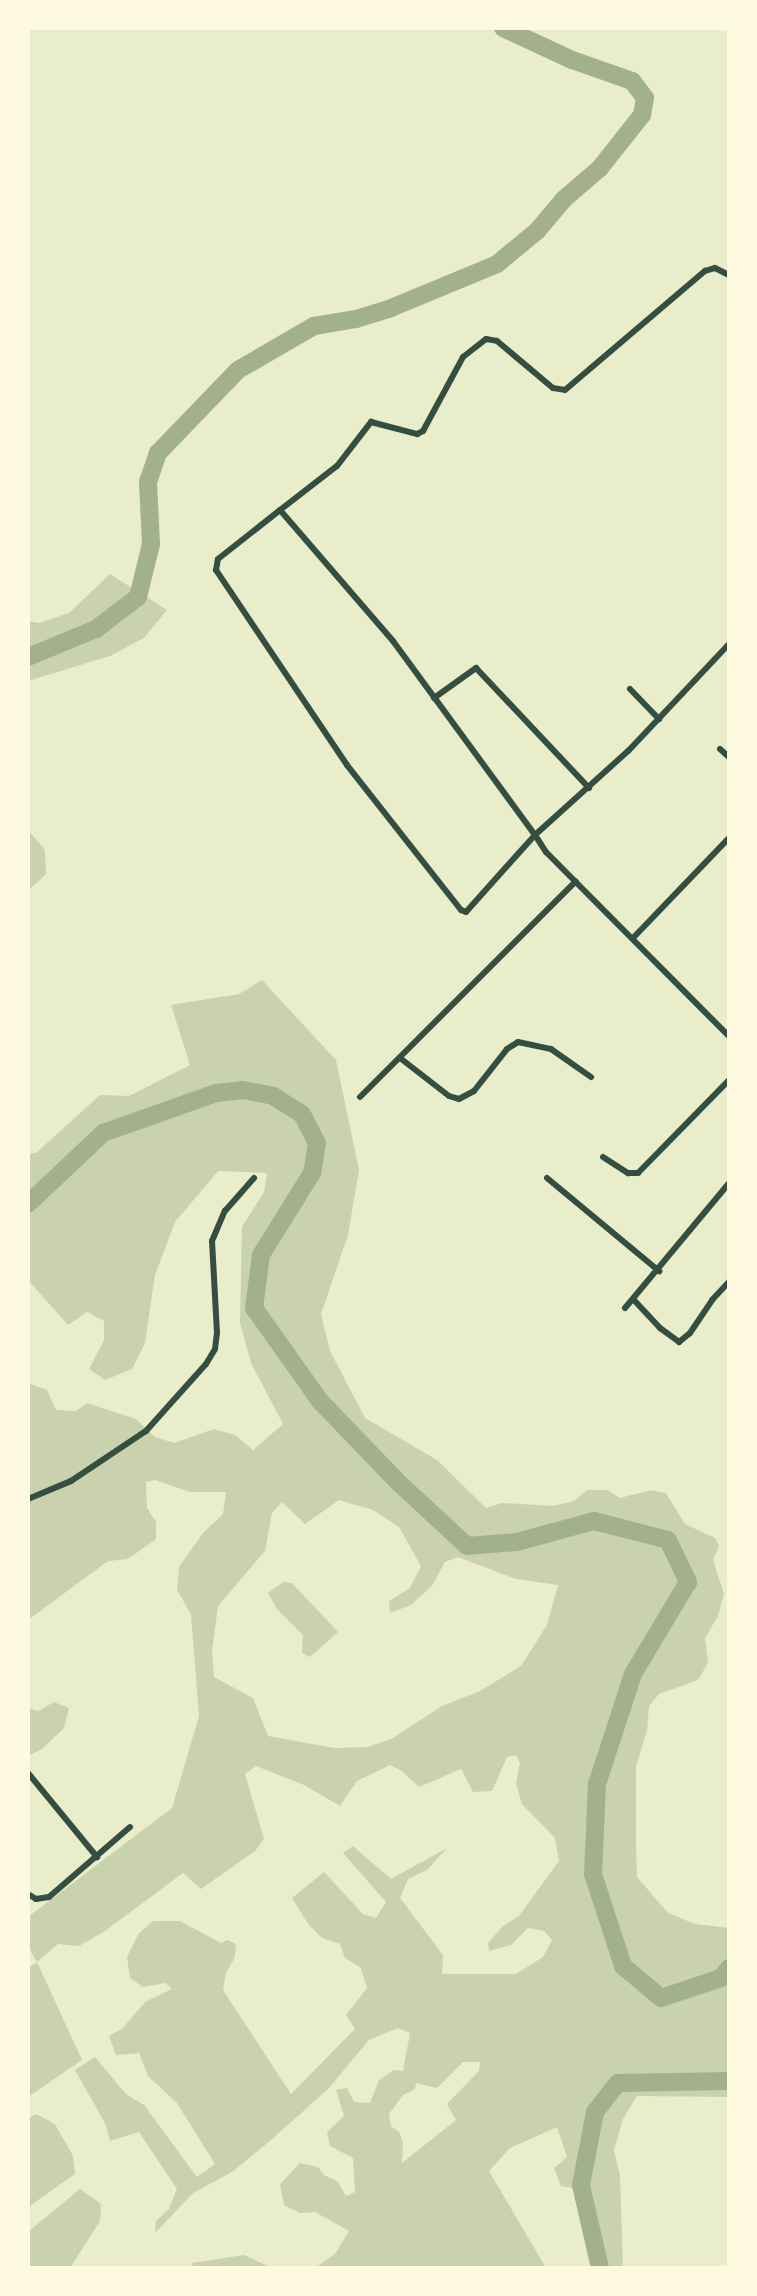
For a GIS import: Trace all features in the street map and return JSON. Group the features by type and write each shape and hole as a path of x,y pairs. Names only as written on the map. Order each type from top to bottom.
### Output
{"street":[{"path":"729,275 715,268 705,271 565,390 553,388 497,341 486,339 463,357 423,431 417,434 371,422 337,466 218,559 216,570 347,765 461,910 470,910 535,835 589,788 729,644"},
{"path":"280,510 393,641 546,852 634,937 729,1036"},
{"path":"434,698 476,668 589,788"},
{"path":"630,689 659,719"},
{"path":"720,749 729,757"},
{"path":"634,937 729,838"},
{"path":"360,1097 576,881"},
{"path":"400,1058 459,1099 474,1091 507,1049 518,1042 551,1049 591,1077"},
{"path":"603,1157 628,1173 638,1173 729,1080"},
{"path":"28,1499 71,1481 146,1431 206,1364 215,1349 217,1333 212,1241 225,1211 254,1178"},
{"path":"547,1178 659,1271"},
{"path":"625,1308 659,1271 729,1183"},
{"path":"633,1299 660,1328 679,1342 690,1333 712,1300 729,1282"},
{"path":"28,1773 97,1857"},
{"path":"28,1894 36,1899 49,1897 130,1827"}],"green space":[{"path":"110,574 167,610 144,638 110,656 28,681 28,621 39,623 69,613"},
{"path":"28,830 45,850 46,874 28,891"},
{"path":"262,980 336,1060 359,1170 348,1235 321,1314 330,1351 365,1418 437,1460 486,1508 502,1503 553,1506 574,1501 587,1490 607,1490 620,1498 651,1490 666,1493 685,1524 715,1538 719,1546 713,1560 724,1594 718,1616 705,1638 708,1663 698,1680 659,1694 649,1706 647,1731 636,1766 636,1847 637,1877 668,1913 695,1924 729,1928 729,2097 637,2096 623,2119 614,2150 620,2176 623,2268 592,2268 589,2234 577,2189 561,2186 554,2168 567,2157 557,2127 510,2148 489,2171 546,2268 315,2268 335,2254 349,2231 315,2212 300,2213 284,2205 280,2184 300,2163 318,2167 324,2175 337,2181 346,2196 355,2192 353,2158 330,2146 327,2132 344,2116 336,2090 347,2088 354,2102 370,2103 379,2080 394,2070 403,2071 410,2033 398,2028 369,2040 329,2088 232,2172 193,2193 155,2233 156,2221 169,2209 177,2189 139,2132 110,2141 106,2125 75,2070 95,2057 126,2094 144,2105 197,2177 215,2164 177,2103 148,2076 139,2053 116,2055 109,2036 123,2028 145,2002 172,1989 166,1983 143,1987 130,1978 127,1957 139,1933 153,1921 180,1921 221,1943 227,1940 236,1944 235,1957 226,1973 223,1990 291,2094 355,2029 346,2015 367,1988 361,1968 345,1958 340,1944 322,1938 309,1925 292,1898 324,1872 363,1914 376,1918 386,1902 343,1853 353,1846 391,1879 447,1848 427,1870 408,1879 400,1898 443,1955 442,1974 516,1974 543,1957 552,1940 544,1931 528,1928 511,1945 489,1951 488,1943 503,1926 519,1916 559,1861 555,1838 522,1804 516,1784 520,1763 516,1755 507,1757 492,1791 473,1792 461,1769 419,1787 402,1771 390,1765 357,1781 340,1806 304,1785 256,1766 245,1774 264,1839 255,1851 201,1889 183,1873 105,1931 79,1946 58,1944 37,1962 28,1946 28,1917 172,1808 199,1716 191,1614 177,1590 179,1567 203,1533 223,1514 226,1492 190,1492 155,1480 146,1482 147,1508 156,1522 156,1539 128,1559 108,1561 28,1620 28,1383 47,1390 56,1410 76,1411 87,1403 136,1419 155,1437 174,1443 214,1429 235,1435 253,1450 283,1424 251,1363 240,1323 242,1227 264,1192 267,1173 218,1171 175,1222 155,1275 145,1343 132,1369 105,1380 89,1369 104,1340 104,1321 87,1312 68,1325 28,1280 28,1154 36,1153 100,1095 129,1096 190,1065 171,1005 239,994","holes":["339,1500 373,1510 399,1527 421,1566 410,1588 389,1601 390,1613 411,1605 432,1586 445,1562 458,1557 516,1579 558,1585 547,1625 521,1666 480,1691 442,1706 393,1738 368,1747 334,1748 268,1736 253,1698 214,1677 212,1651 218,1606 265,1551 272,1513 282,1502 305,1524","463,2062 480,2062 479,2071 447,2104 456,2120 402,2163 403,2142 399,2132 391,2126 389,2114 403,2095 415,2089 416,2083 437,2088"]},
{"path":"283,1582 292,1583 338,1632 310,1657 302,1653 303,1635 277,1609 268,1593"},
{"path":"54,1702 69,1708 64,1728 42,1749 28,1756 28,1708 38,1711"},
{"path":"37,1962 82,2060 28,2097 28,1968"},
{"path":"36,2114 55,2124 73,2156 75,2174 31,2205 28,2218 28,2119"},
{"path":"80,2189 101,2204 100,2221 70,2268 28,2268 28,2232"},
{"path":"244,2255 272,2268 193,2268 192,2263"}],"waterway":[{"path":"28,657 96,629 138,597 151,544 148,482 158,453 238,370 314,326 356,319 391,308 497,264 537,231 564,199 600,168 642,115 645,98 632,81 572,60 503,28"},
{"path":"28,1204 103,1133 216,1093 243,1090 273,1096 302,1114 317,1143 312,1173 261,1255 254,1308 320,1401 398,1482 467,1546 517,1542 594,1521 668,1540 688,1582 633,1674 597,1784 593,1874 623,1966 661,1998 721,1978 729,1968"},
{"path":"600,2268 581,2185 595,2112 618,2083 729,2081"}]}
